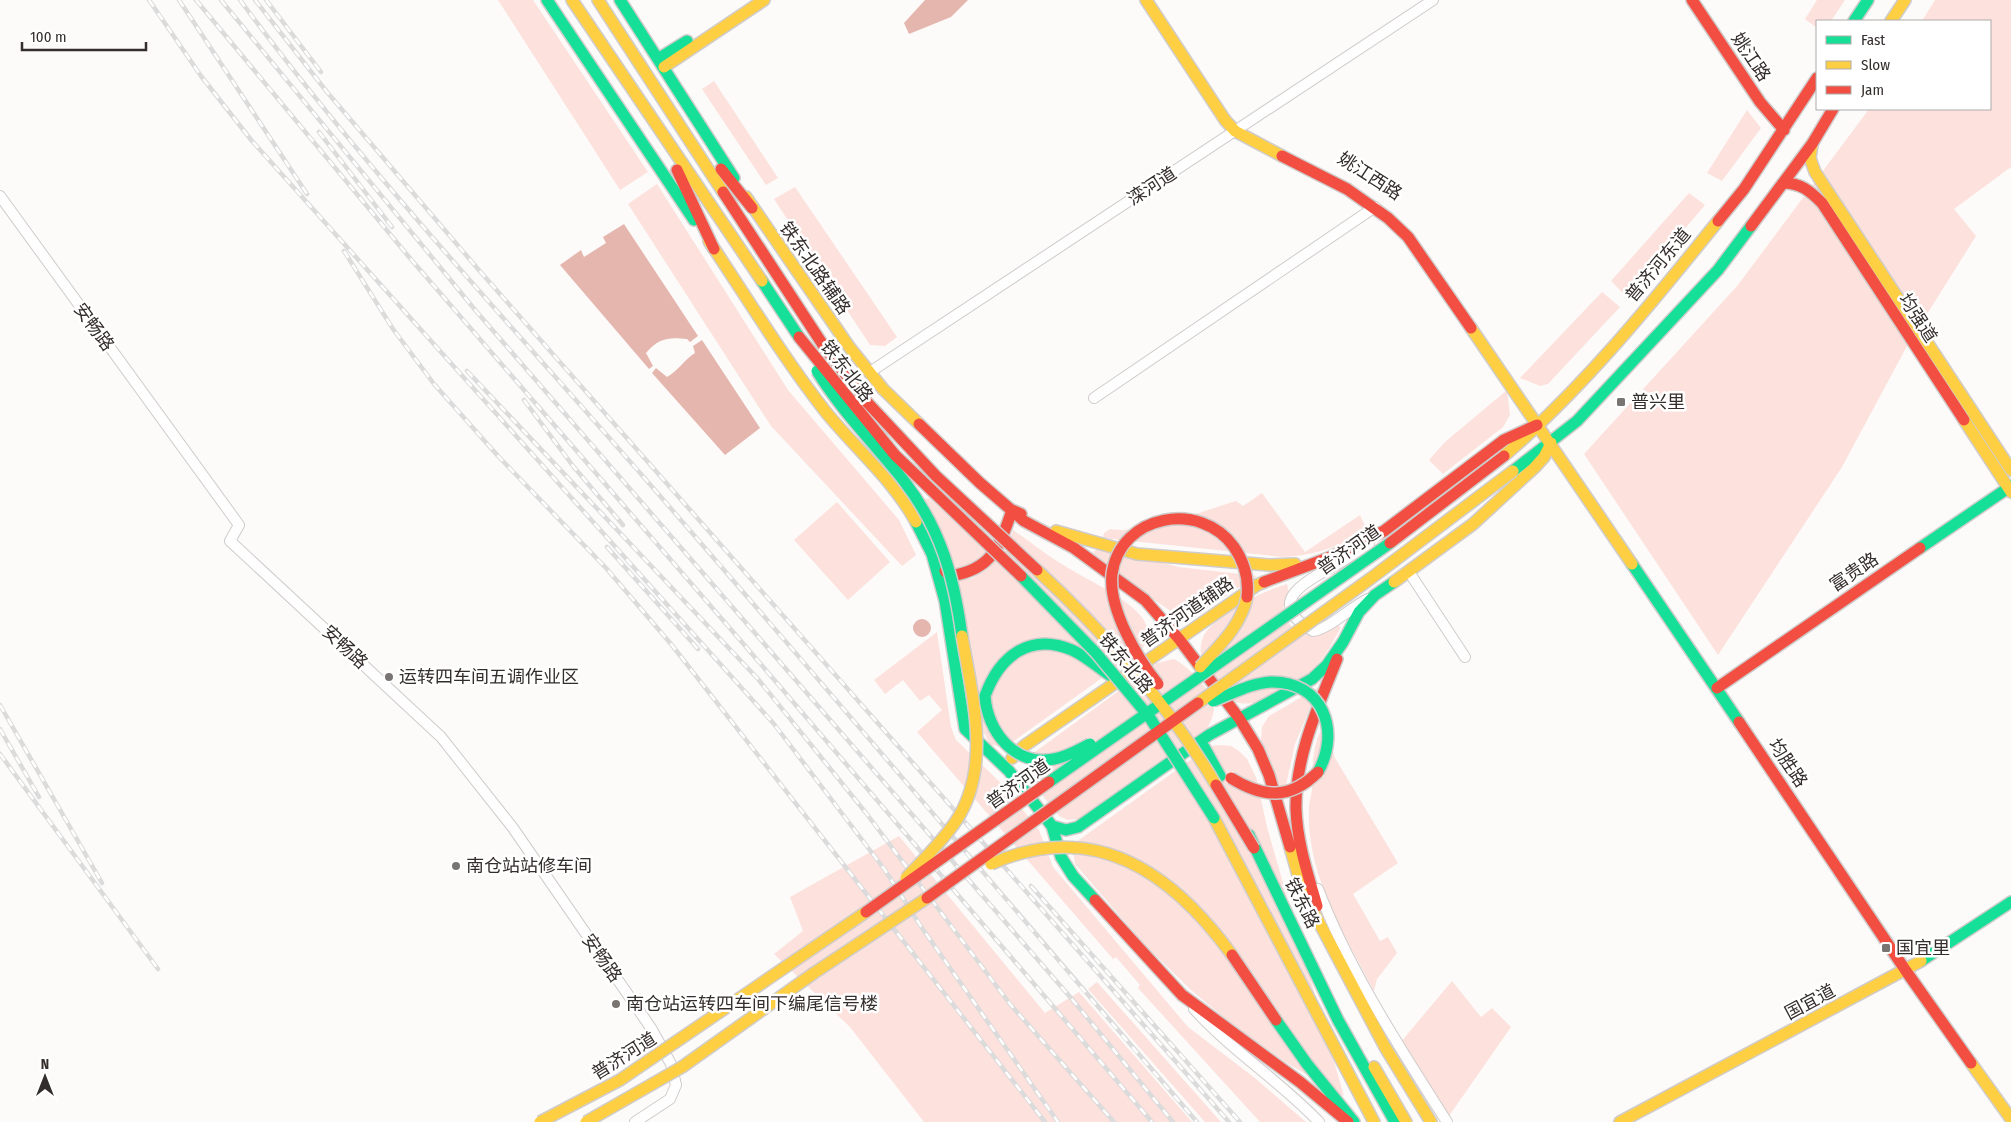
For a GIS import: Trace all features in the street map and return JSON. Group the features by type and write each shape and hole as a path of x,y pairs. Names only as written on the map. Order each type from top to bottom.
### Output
{"main road":[{"path":"547,0 784,355 824,409 854,446 880,471 910,512 934,563 945,601 965,729 1009,771 1052,826 1061,857 1073,876 1182,995 1279,1066 1343,1120"},
{"name":"铁东北路","path":"572,0 648,114 685,165 799,337 862,418 895,455 1075,630 1150,718"},
{"name":"铁东北路","path":"598,0 825,348 864,399 936,476 1082,612 1164,708"},
{"name":"铁东北路辅路","path":"620,0 752,208 850,348 870,372 913,419 1024,521 1074,548 1145,600 1179,639"},
{"path":"661,63 754,0"},
{"path":"661,63 764,0"},
{"name":"姚江西路","path":"1146,0 1225,120 1238,129 1323,174 1389,216 1408,237 1541,421"},
{"name":"姚江西路","path":"1156,0 1238,129 1346,178 1393,210 1417,235 1541,421"},
{"name":"姚江路","path":"1692,0 1760,102 1784,130"},
{"path":"1855,20 1868,0"},
{"path":"1892,20 1905,0"},
{"name":"普济河东道","path":"1504,456 1599,361 1652,302 1744,189 1816,80"},
{"path":"665,102 752,208"},
{"path":"1554,441 1577,422 1718,270 1812,144 1832,110"},
{"path":"648,114 689,194 714,249"},
{"name":"均强道","path":"1812,144 1810,158 1815,172 2011,470"},
{"name":"均强道","path":"1783,183 1796,182 1805,187 1822,203 2010,488"},
{"path":"799,337 832,394 902,477 930,519 941,543 954,581 974,719 977,752 974,779 968,801 953,826 888,898"},
{"name":"均胜路","path":"1541,421 2011,1119"},
{"name":"普济河道辅路","path":"1009,771 1009,762 1016,753 1257,585 1343,552 1384,531 1504,440 1541,421"},
{"name":"普济河道辅路","path":"1052,826 1066,830 1078,827 1209,736 1312,679 1327,665 1343,642 1359,612 1375,595 1409,572 1472,524 1535,468 1554,441"},
{"name":"普济河道","path":"586,1122 682,1066 814,973 956,879 1370,579 1554,441"},
{"name":"普济河道","path":"540,1122 620,1080 888,898 1183,686 1402,535 1504,456"},
{"name":"富贵路","path":"1720,685 2010,488"},
{"path":"934,563 950,576 965,575 983,565 998,550 1012,510 1052,530 1136,554 1269,565 1316,562"},
{"path":"1148,673 1115,608 1111,587 1114,564 1130,537 1150,522 1172,516 1196,520 1222,533 1238,550 1246,571 1248,589 1244,610 1232,630 1183,686"},
{"path":"1082,612 1108,631 1148,673 1187,721 1235,802 1254,848"},
{"name":"铁东路","path":"1179,639 1240,718 1258,749 1269,775 1296,874 1303,892 1385,1047 1431,1122"},
{"name":"铁东路","path":"1326,936 1302,851 1296,808 1299,772 1310,728 1343,642"},
{"path":"1116,680 1071,650 1056,645 1033,646 1008,655 997,668 986,689 986,711 994,732 1004,744 1020,754 1038,760 1063,757 1127,726"},
{"path":"1191,709 1263,683 1283,683 1304,690 1315,699 1324,714 1329,732 1328,748 1321,768 1307,782 1283,794 1257,792 1238,784 1204,747"},
{"name":"铁东路","path":"1164,708 1204,764 1254,848 1304,945 1338,1020 1395,1122"},
{"name":"铁东路","path":"1150,718 1180,762 1237,858 1353,1087 1374,1122"},
{"path":"956,879 1012,854 1042,848 1077,847 1114,854 1158,875 1189,903 1276,1020 1343,1120"},
{"name":"国宜道","path":"1620,1122 1909,968 2011,902"},
{"path":"1304,945 1406,1122"},
{"name":"均胜路","path":"1909,968 2011,1106"},
{"path":"1307,1064 1354,1122"}],"street":[{"name":"滦河道","path":"870,372 1433,0"},
{"name":"安畅路","path":"0,196 239,525 230,541 440,737 513,828 651,1028 671,1064 676,1085 670,1099 652,1118 635,1122"},
{"path":"1094,398 1375,207"},
{"name":"普济河道辅路","path":"1375,595 1348,609 1319,630 1314,631 1302,624 1290,606 1292,594 1299,587 1372,542 1384,531"},
{"path":"1409,572 1465,657"},
{"name":"铁东路","path":"1302,851 1327,911 1346,950 1392,1034 1447,1122"},
{"path":"1182,995 1209,1026 1293,1096 1319,1122"}],"shaded area":[{"path":"498,0 533,0 648,172 620,190"},
{"path":"925,0 968,0 951,17 909,34 904,23"},
{"path":"1817,0 1845,0 1832,20 1816,20 1816,27 1805,19"},
{"path":"1935,0 2011,0 2011,167 1954,209 1976,236 1907,346 1842,467 1718,655 1584,454 1738,285 1868,110 1991,110 1991,20 1923,20"},
{"path":"714,81 778,178 766,185 702,89"},
{"path":"1747,110 1761,128 1722,181 1707,173"},
{"path":"657,184 788,390 899,520 916,555 902,566 771,426 628,204"},
{"path":"795,187 897,337 885,346 870,345 774,199"},
{"path":"1689,193 1705,205 1627,297 1611,281"},
{"path":"624,224 698,336 690,342 687,339 674,338 655,344 646,353 653,366 649,369 560,265 581,250 584,257 606,243 603,237"},
{"path":"1602,292 1620,307 1548,384 1540,386 1520,378"},
{"path":"702,340 760,428 725,455 652,373 656,368 667,377 671,375 695,353 693,346"},
{"path":"1507,390 1510,415 1503,427 1443,474 1429,460 1445,442"},
{"path":"1262,493 1305,552 1360,515 1367,530 1327,549 1283,557 1103,538 1104,533 1110,529 1122,530 1155,525 1236,501 1243,506"},
{"path":"929,498 990,554 958,573 924,499"},
{"path":"837,502 890,562 848,600 794,540"},
{"path":"1013,530 1055,560 1125,601 1143,619 1148,633 1146,642 1141,650 1011,743 1001,747 990,744 983,731 959,580 973,578 1006,551"},
{"path":"1101,546 1179,567 1257,576 1196,615 1183,619 1104,567 1093,552"},
{"path":"1287,584 1289,592 1283,608 1290,625 1309,634 1318,634 1336,625 1341,627 1324,656 1306,676 1296,683 1253,703 1243,704 1234,701 1221,686 1201,654 1204,635 1219,619 1241,604"},
{"path":"922,619 928,622 931,628 928,634 922,637 916,634 913,628 916,622"},
{"path":"937,632 951,727 956,740 1005,787 1039,830 1053,867 1188,1027 1255,1078 1306,1122 1260,1122 1138,988 1140,985 1116,957 1113,959 917,732 942,710 929,695 920,701 903,680 885,694 874,680"},
{"path":"1174,659 1196,676 1213,700 1214,710 1208,727 1078,819 1068,820 1059,816 1029,779 1028,757 1157,663"},
{"path":"1319,687 1295,744 1283,799 1261,741 1262,727 1269,716"},
{"path":"1326,730 1335,758 1398,863 1353,894 1380,941 1388,937 1397,953 1377,979 1374,991 1330,904 1314,857 1309,809 1313,762 1319,734"},
{"path":"1210,746 1231,746 1239,751 1247,759 1256,777 1267,827 1344,1096 1285,1062 1232,1024 1191,990 1146,946 1075,864 1072,845"},
{"path":"899,836 1045,1013 1079,992 1192,1122 924,1122 850,1027 774,954 803,931 790,897"},
{"path":"1452,981 1481,1017 1492,1008 1511,1027 1449,1116 1400,1043"},
{"path":"1097,982 1221,1122 1205,1122 1088,989"}],"railway":[{"path":"149,0 201,76 252,141 774,724 885,870 922,928 1058,1122"},
{"path":"179,0 307,194"},
{"path":"196,0 409,257 747,648 1152,1122"},
{"path":"221,0 476,311 1071,998 1173,1122"},
{"path":"240,0 289,65 392,191 728,575 1197,1122"},
{"path":"255,0 327,92 478,269 1229,1122"},
{"path":"266,0 321,72"},
{"path":"319,132 392,227"},
{"path":"344,251 393,329 434,384 498,456 606,568 671,644 1045,1122"},
{"path":"467,371 758,679 866,813 1010,1004 1114,1122"},
{"path":"524,400 573,466 623,525"},
{"path":"607,547 698,649"},
{"path":"0,705 102,883"},
{"path":"0,729 39,797"},
{"path":"0,754 158,969"},
{"path":"1031,886 1240,1122"}],"traffic: fast":[{"path":"547,0 694,220"},
{"path":"620,0 734,178"},
{"path":"1855,20 1868,0"},
{"path":"658,59 687,41"},
{"path":"1513,471 1577,421 1718,270 1751,226"},
{"path":"762,281 799,337"},
{"path":"817,371 848,414 904,481 928,517 944,554 950,574 962,636"},
{"path":"1920,548 2011,486"},
{"path":"916,522 932,554 945,601 965,729 1009,771 1052,826 1061,857 1073,876 1095,900"},
{"path":"1049,782 1390,543"},
{"path":"1632,564 1739,722"},
{"path":"1021,576 1096,653 1150,718 1214,818"},
{"path":"1052,826 1066,830 1078,827 1209,735 1312,679 1327,665 1343,642 1359,612 1375,595 1394,582"},
{"path":"985,696 998,670 1007,660 1029,646 1042,644 1056,645 1072,650 1114,678"},
{"path":"1213,701 1249,687 1271,682 1289,684 1304,690 1315,699 1323,711 1327,725 1328,740 1325,756 1318,772"},
{"path":"985,696 991,722 997,733 1016,752 1040,760 1054,759 1090,744"},
{"path":"1204,747 1220,776"},
{"path":"1249,835 1338,1020 1395,1122"},
{"path":"1921,961 2011,902"},
{"path":"1276,1020 1307,1064 1354,1122"}],"traffic: slow":[{"path":"572,0 762,281"},
{"path":"598,0 723,192"},
{"path":"664,67 764,0"},
{"path":"1146,0 1225,120 1235,131 1282,156"},
{"path":"1892,20 1905,0"},
{"path":"1812,144 1810,158 1815,172 2011,470"},
{"path":"746,197 850,348 883,389 919,424"},
{"path":"1504,456 1562,402 1589,373 1668,283 1718,221"},
{"path":"709,241 810,391 825,411 897,493 916,522"},
{"path":"1471,328 1632,564"},
{"path":"1964,420 2011,492"},
{"path":"1394,582 1473,524 1535,467 1544,457 1551,443"},
{"path":"1198,703 1370,579 1513,471"},
{"path":"1056,531 1137,554 1269,565 1295,564"},
{"path":"1037,570 1087,619 1157,699 1198,756 1216,785"},
{"path":"1012,758 1024,746 1264,582"},
{"path":"1200,667 1235,626 1247,597"},
{"path":"906,878 951,829 967,800 974,778 976,754 974,706 962,636"},
{"path":"1214,818 1374,1122"},
{"path":"991,864 1028,851 1064,847 1097,851 1128,861 1157,878 1184,899 1209,925 1232,955"},
{"path":"1290,847 1303,892 1385,1047 1431,1122"},
{"path":"586,1122 682,1067 814,973 927,898"},
{"path":"540,1122 620,1080 866,912"},
{"path":"1620,1122 1921,961"},
{"path":"1971,1063 2011,1119"},
{"path":"1374,1067 1406,1122"}],"traffic: jam":[{"path":"1692,0 1760,102 1784,130"},
{"path":"1718,221 1744,189 1816,80"},
{"path":"1751,226 1812,144 1832,110"},
{"path":"1282,156 1347,189 1388,218 1408,237 1471,328"},
{"path":"721,169 752,208"},
{"path":"677,170 714,249"},
{"path":"1783,183 1795,184 1805,188 1822,203 1964,420"},
{"path":"723,192 825,348 864,399"},
{"path":"799,337 895,455 1021,576"},
{"path":"864,399 936,476 1037,570"},
{"path":"919,424 980,483 1024,521"},
{"path":"1264,582 1328,558 1384,531 1504,440 1537,425"},
{"path":"1390,543 1504,456"},
{"path":"945,571 950,576 964,573 985,562 998,545 1012,510 1021,514"},
{"path":"1158,684 1133,647 1119,617 1112,587 1112,574 1118,554 1130,538 1145,527 1164,520 1183,519 1202,523 1220,532 1234,547 1243,565 1247,577 1247,597"},
{"path":"1024,521 1074,548 1145,600 1179,639 1239,718 1258,749 1269,775 1290,847"},
{"path":"1717,688 1920,548"},
{"path":"1317,906 1298,834 1297,789 1299,770 1309,732 1337,659"},
{"path":"927,898 1198,703"},
{"path":"1739,722 1906,971 1971,1063"},
{"path":"1231,778 1254,789 1276,793 1297,788 1318,772"},
{"path":"866,912 1049,782"},
{"path":"1216,785 1254,848"},
{"path":"1095,900 1182,995 1300,1082 1348,1122"},
{"path":"1232,955 1276,1020"}],"place":[{"name":"普兴里","path":"1621,402"},
{"name":"运转四车间五调作业区","path":"389,677"},
{"name":"南仓站站修车间","path":"456,866"},
{"name":"国宜里","path":"1886,948"},
{"name":"南仓站运转四车间下编尾信号楼","path":"616,1004"}]}
